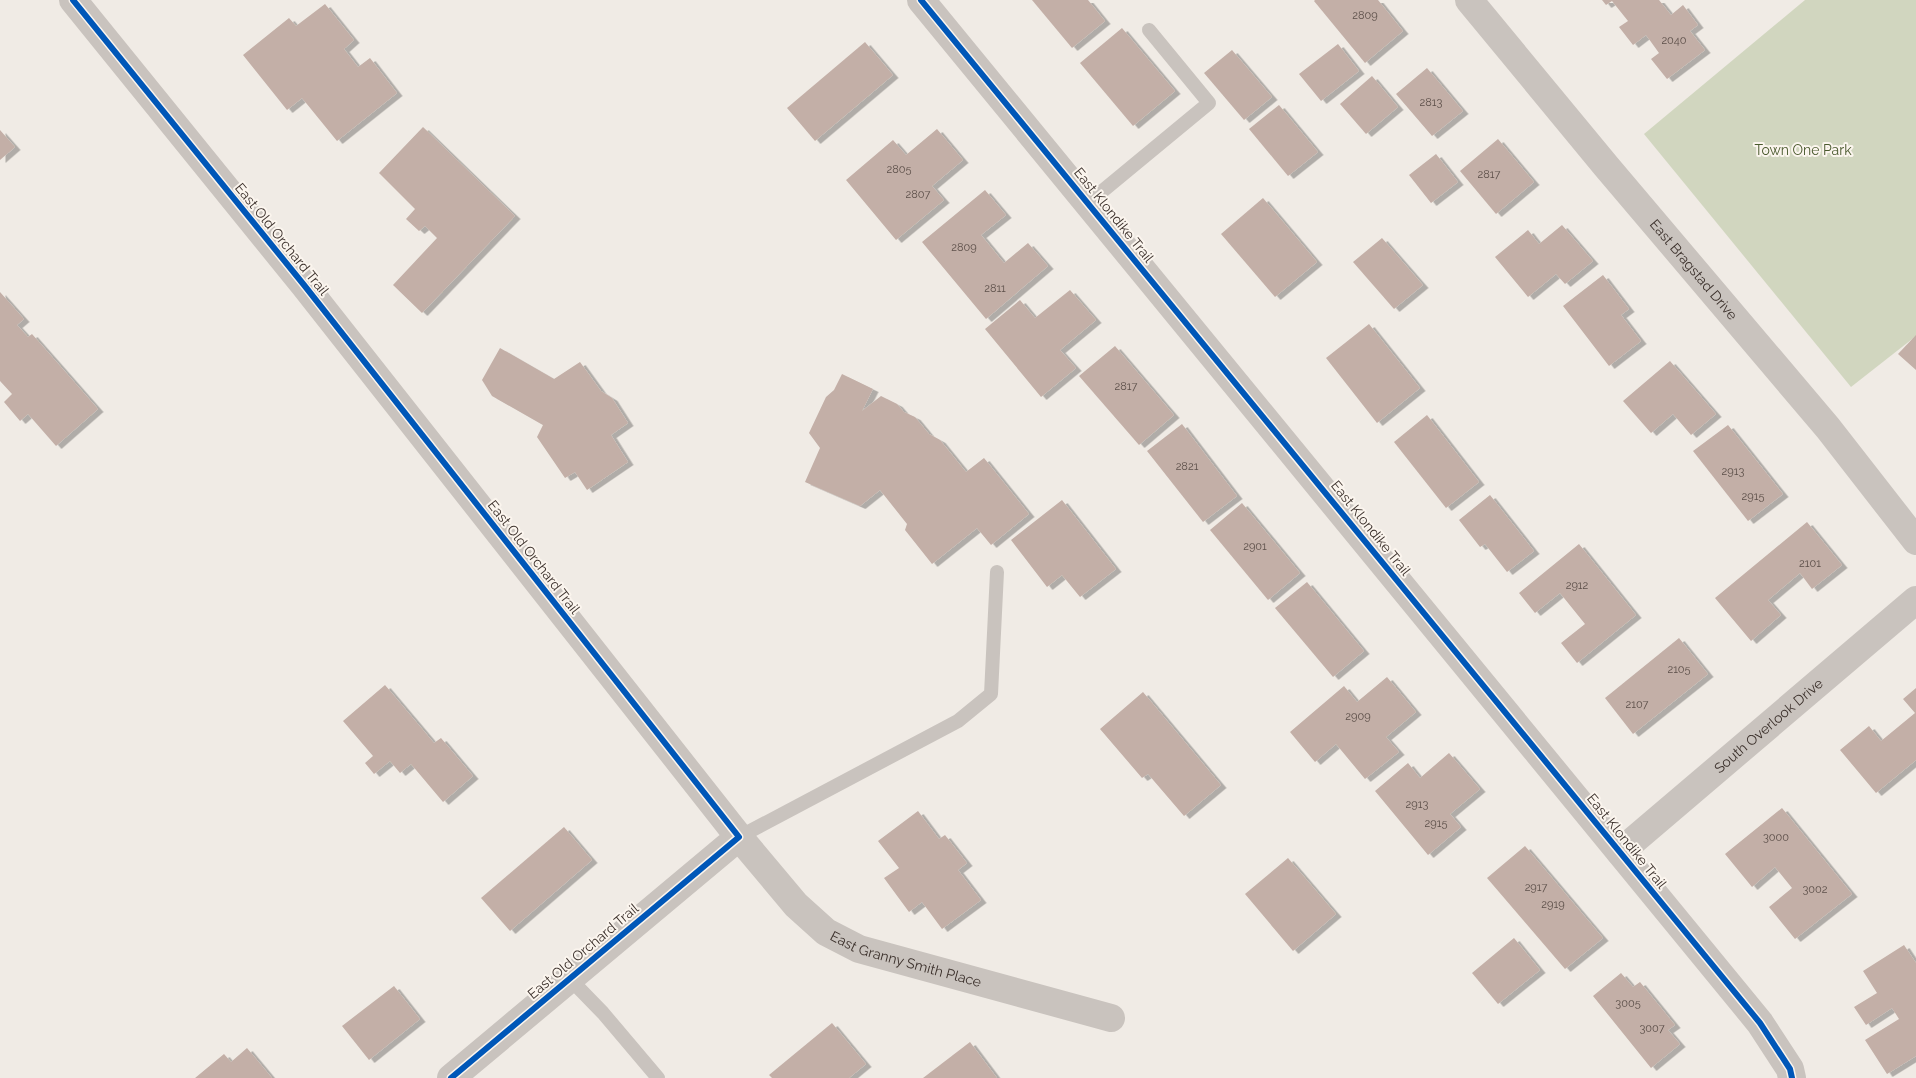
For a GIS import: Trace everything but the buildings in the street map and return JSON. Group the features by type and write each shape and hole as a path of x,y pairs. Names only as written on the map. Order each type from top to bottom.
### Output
{"street":[{"name":"East Old Orchard Trail","path":"73,0 273,247 739,837 451,1078"},
{"name":"East Klondike Trail","path":"921,0 1760,1023 1790,1070 1792,1078"},
{"name":"East Bragstad Drive","path":"1469,0 1606,166 1828,428 1916,541"},
{"name":"South Overlook Drive","path":"1620,852 1916,600"},
{"name":"East Granny Smith Place","path":"739,837 796,905 826,932 859,949 1111,1018"}],"lane":[{"path":"1088,204 1209,104 1149,30"},
{"path":"739,837 958,721 991,694 996,572"},
{"path":"570,979 603,1013 658,1078"}],"green space":[{"name":"Town One Park","path":"1805,0 1916,0 1916,336 1851,387 1644,134"}],"cycle path":[{"path":"73,0 304,285 739,837 451,1078"},
{"path":"921,0 1760,1023 1790,1069 1792,1078"}]}
